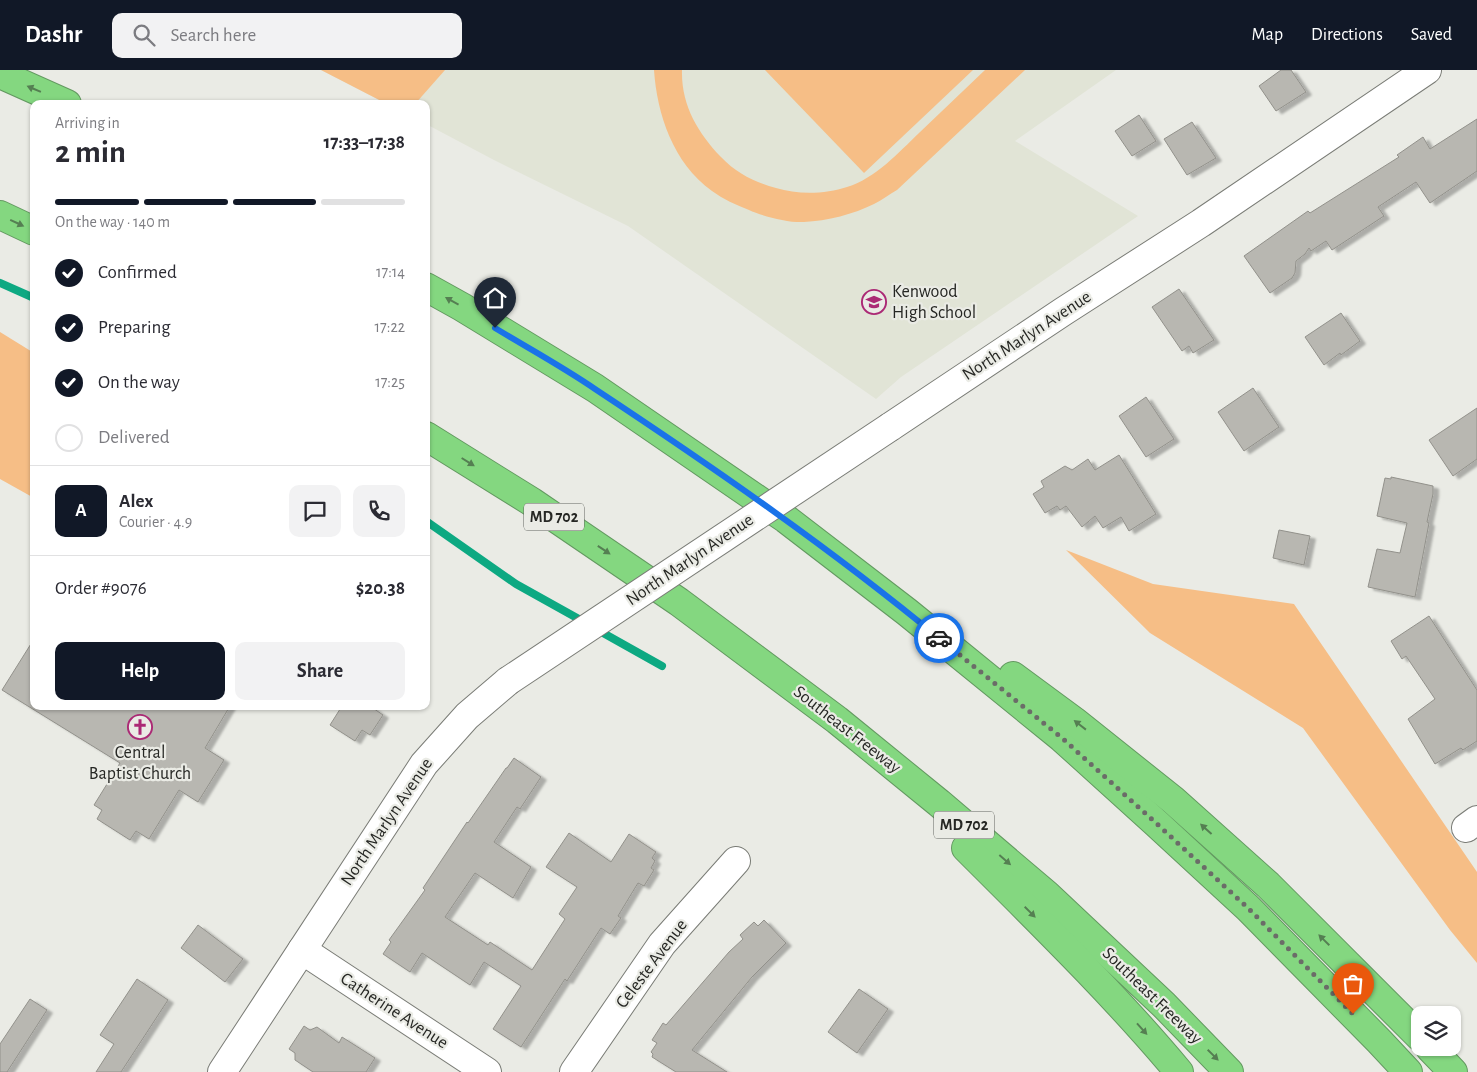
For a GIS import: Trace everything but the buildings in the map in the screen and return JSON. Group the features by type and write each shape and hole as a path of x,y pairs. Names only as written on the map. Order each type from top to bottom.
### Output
{"highway":[{"path":"0,74 59,100"},
{"path":"0,215 30,229"},
{"path":"430,289 595,388 912,604 1074,721 1166,794 1268,885 1411,1027"},
{"name":"Southeast Freeway","path":"430,438 532,502 679,602 837,720 940,804 1047,896 1164,1005 1229,1072"},
{"path":"786,519 907,612 1069,745 1248,908 1379,1040 1408,1072"},
{"path":"679,602 833,726 932,814 1143,1029 1179,1072"},
{"path":"1438,1056 1453,1072"}],"street":[{"name":"North Marlyn Avenue","path":"222,1072 424,764 467,716 508,681 1064,311 1201,223 1427,70"},
{"name":"Celeste Avenue","path":"574,1072 662,944 736,861"},
{"name":"Catherine Avenue","path":"302,950 487,1072"}],"shaded area":[{"name":"Kenwood High School","path":"321,70 1116,70 1015,141 1138,216 901,377 876,399 628,226 430,126 430,100 379,100"},
{"path":"321,70 445,70 419,100 379,100"},
{"path":"654,70 682,70 684,95 692,118 713,148 733,168 747,177 768,186 793,192 812,193 847,187 868,178 895,157 985,70 1025,70 897,190 866,208 849,214 831,219 798,222 768,217 739,206 716,194 698,180 677,152 663,120"},
{"path":"765,70 973,70 864,173"},
{"path":"0,332 30,351 30,496 0,479"},
{"path":"1066,550 1153,584 1294,604 1477,872 1477,963 1450,930 1303,728 1150,633"}],"waterway":[{"path":"0,283 30,296"},
{"path":"430,524 516,584 586,623"},
{"path":"596,629 662,666"}],"way so far":[{"path":"939,638 1062,738 1156,823 1248,908 1353,1014"}],"place":[{"name":"Kenwood High School","path":"874,302"},
{"name":"Central Baptist Church","path":"140,727"}],"route":[{"path":"495,328 595,388 786,519 939,638"}]}
